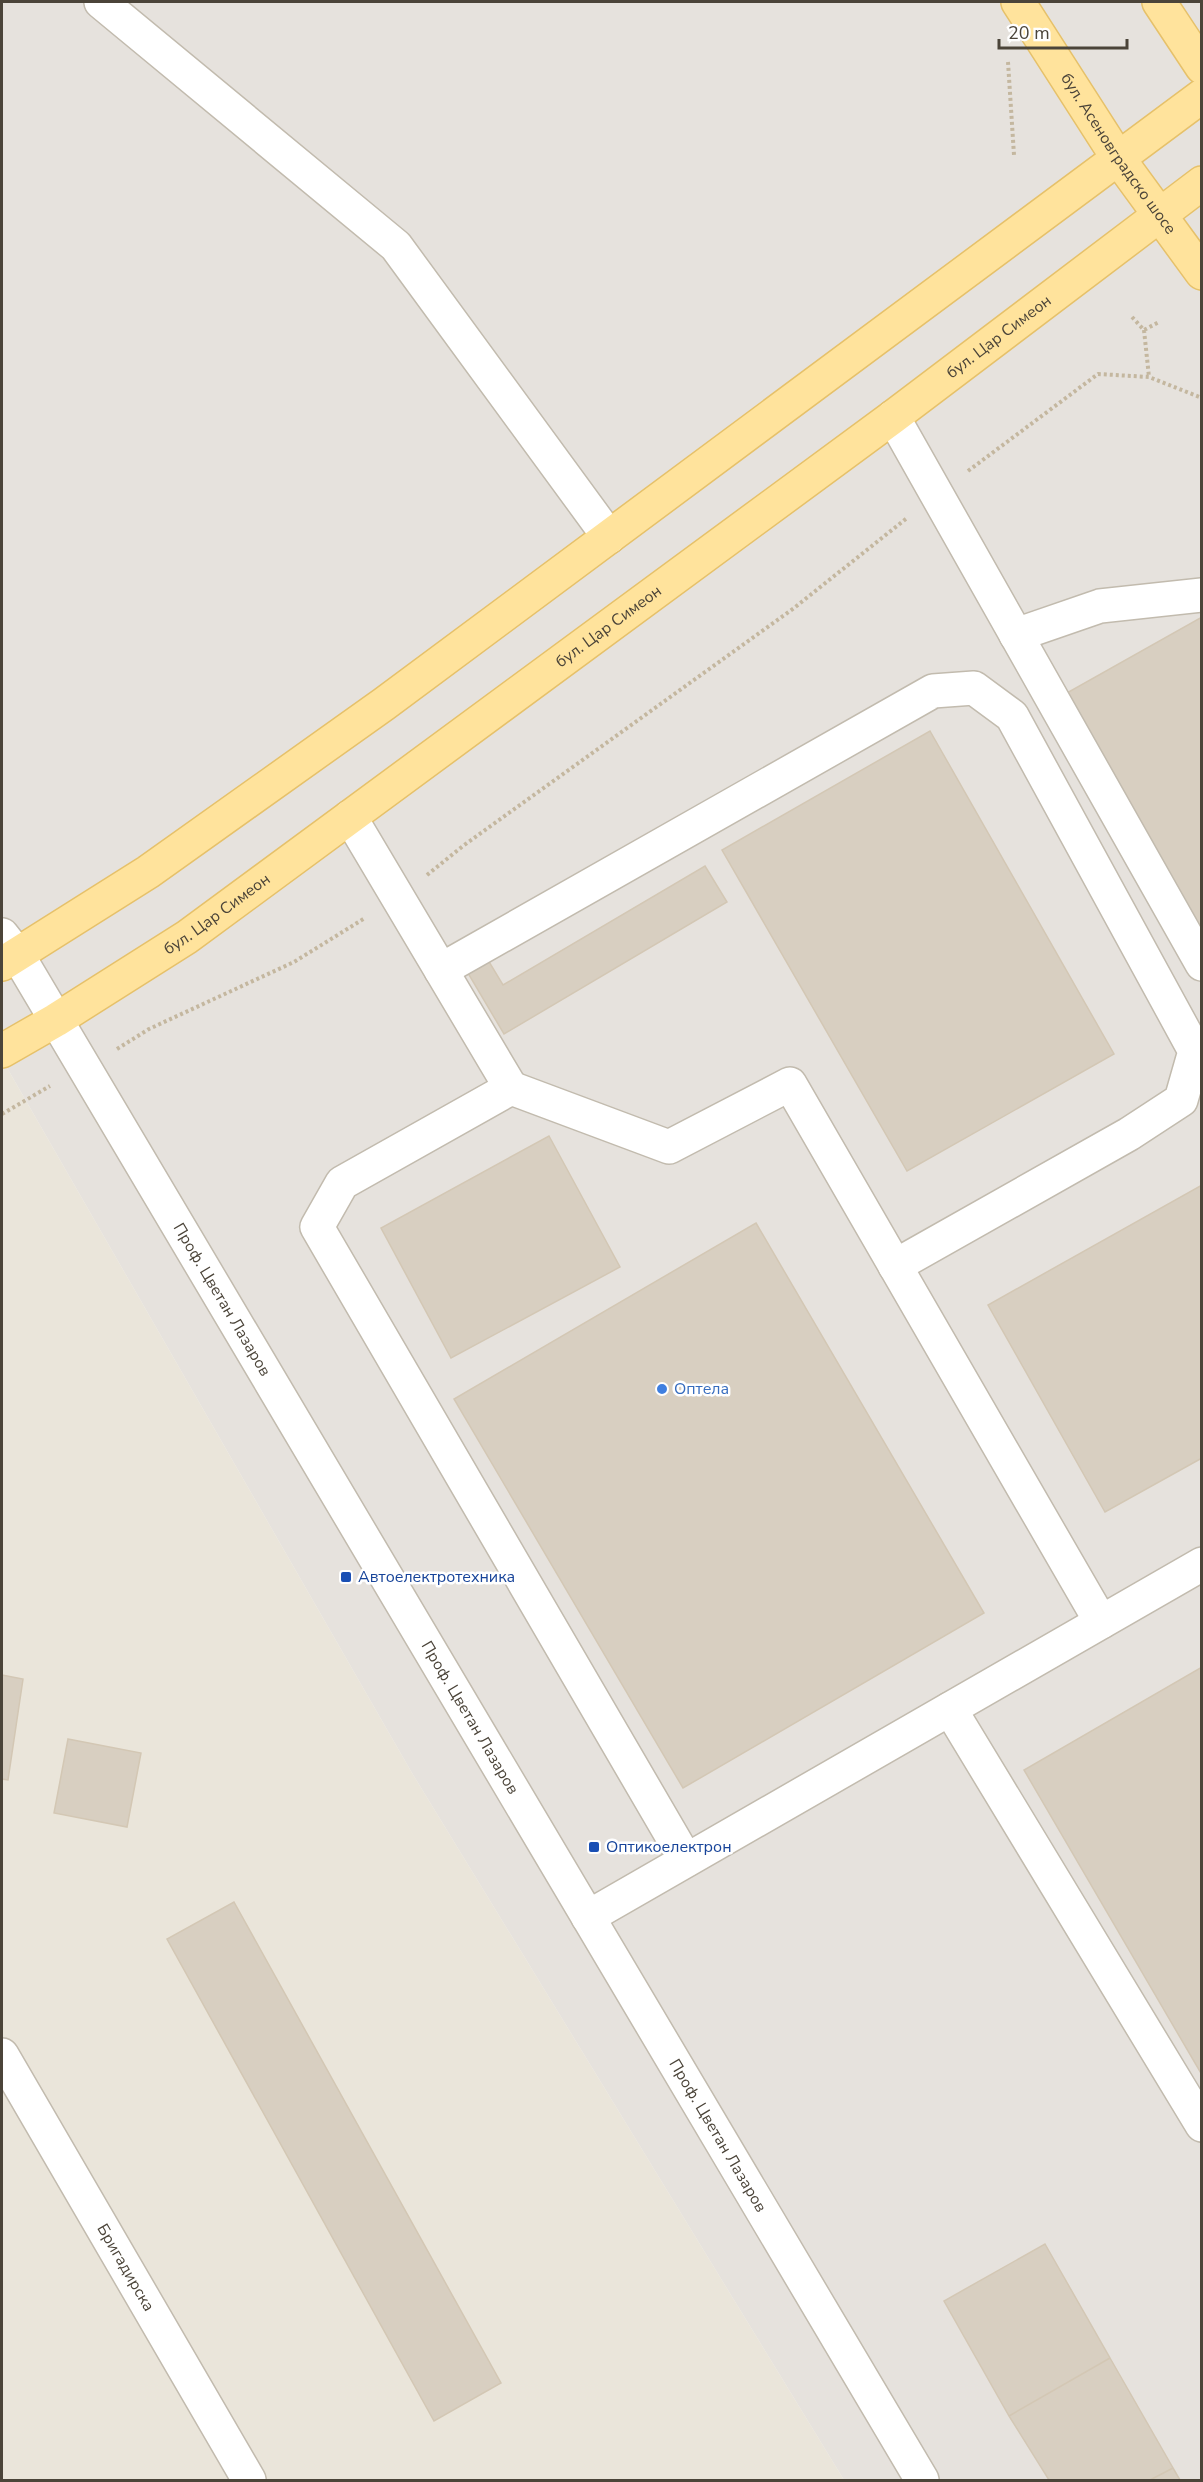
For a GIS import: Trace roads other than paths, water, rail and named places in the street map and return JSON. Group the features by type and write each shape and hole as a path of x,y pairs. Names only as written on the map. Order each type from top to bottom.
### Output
{"main road":[{"name":"бул. Асеновградско шосе","path":"1018,2 1119,158 1202,273"},
{"path":"1159,2 1202,67"},
{"path":"7,951 158,865 384,704 1202,96"},
{"name":"бул. Цар Симеон","path":"2,1051 56,1020 187,937 892,417 1202,183"}],"street":[{"path":"101,2 396,246 609,537"},
{"path":"892,417 1202,964"},
{"path":"1016,635 1100,606 1202,595"},
{"path":"441,970 933,691 974,688 1012,716 1195,1052 1181,1100 1129,1134 895,1266"},
{"path":"350,817 511,1088 669,1148 790,1084 1101,1622"},
{"name":"Проф. Цветан Лазаров","path":"7,951 56,1020 922,2481"},
{"path":"511,1088 342,1183 317,1227 686,1860"},
{"path":"588,1917 1202,1564"},
{"path":"950,1709 1202,2125"},
{"name":"Бригадирска","path":"2,2055 249,2481"}],"place":[{"name":"Оптела","path":"662,1389"},
{"name":"Автоелектротехника","path":"346,1577"},
{"name":"Оптикоелектрон","path":"594,1847"}]}
